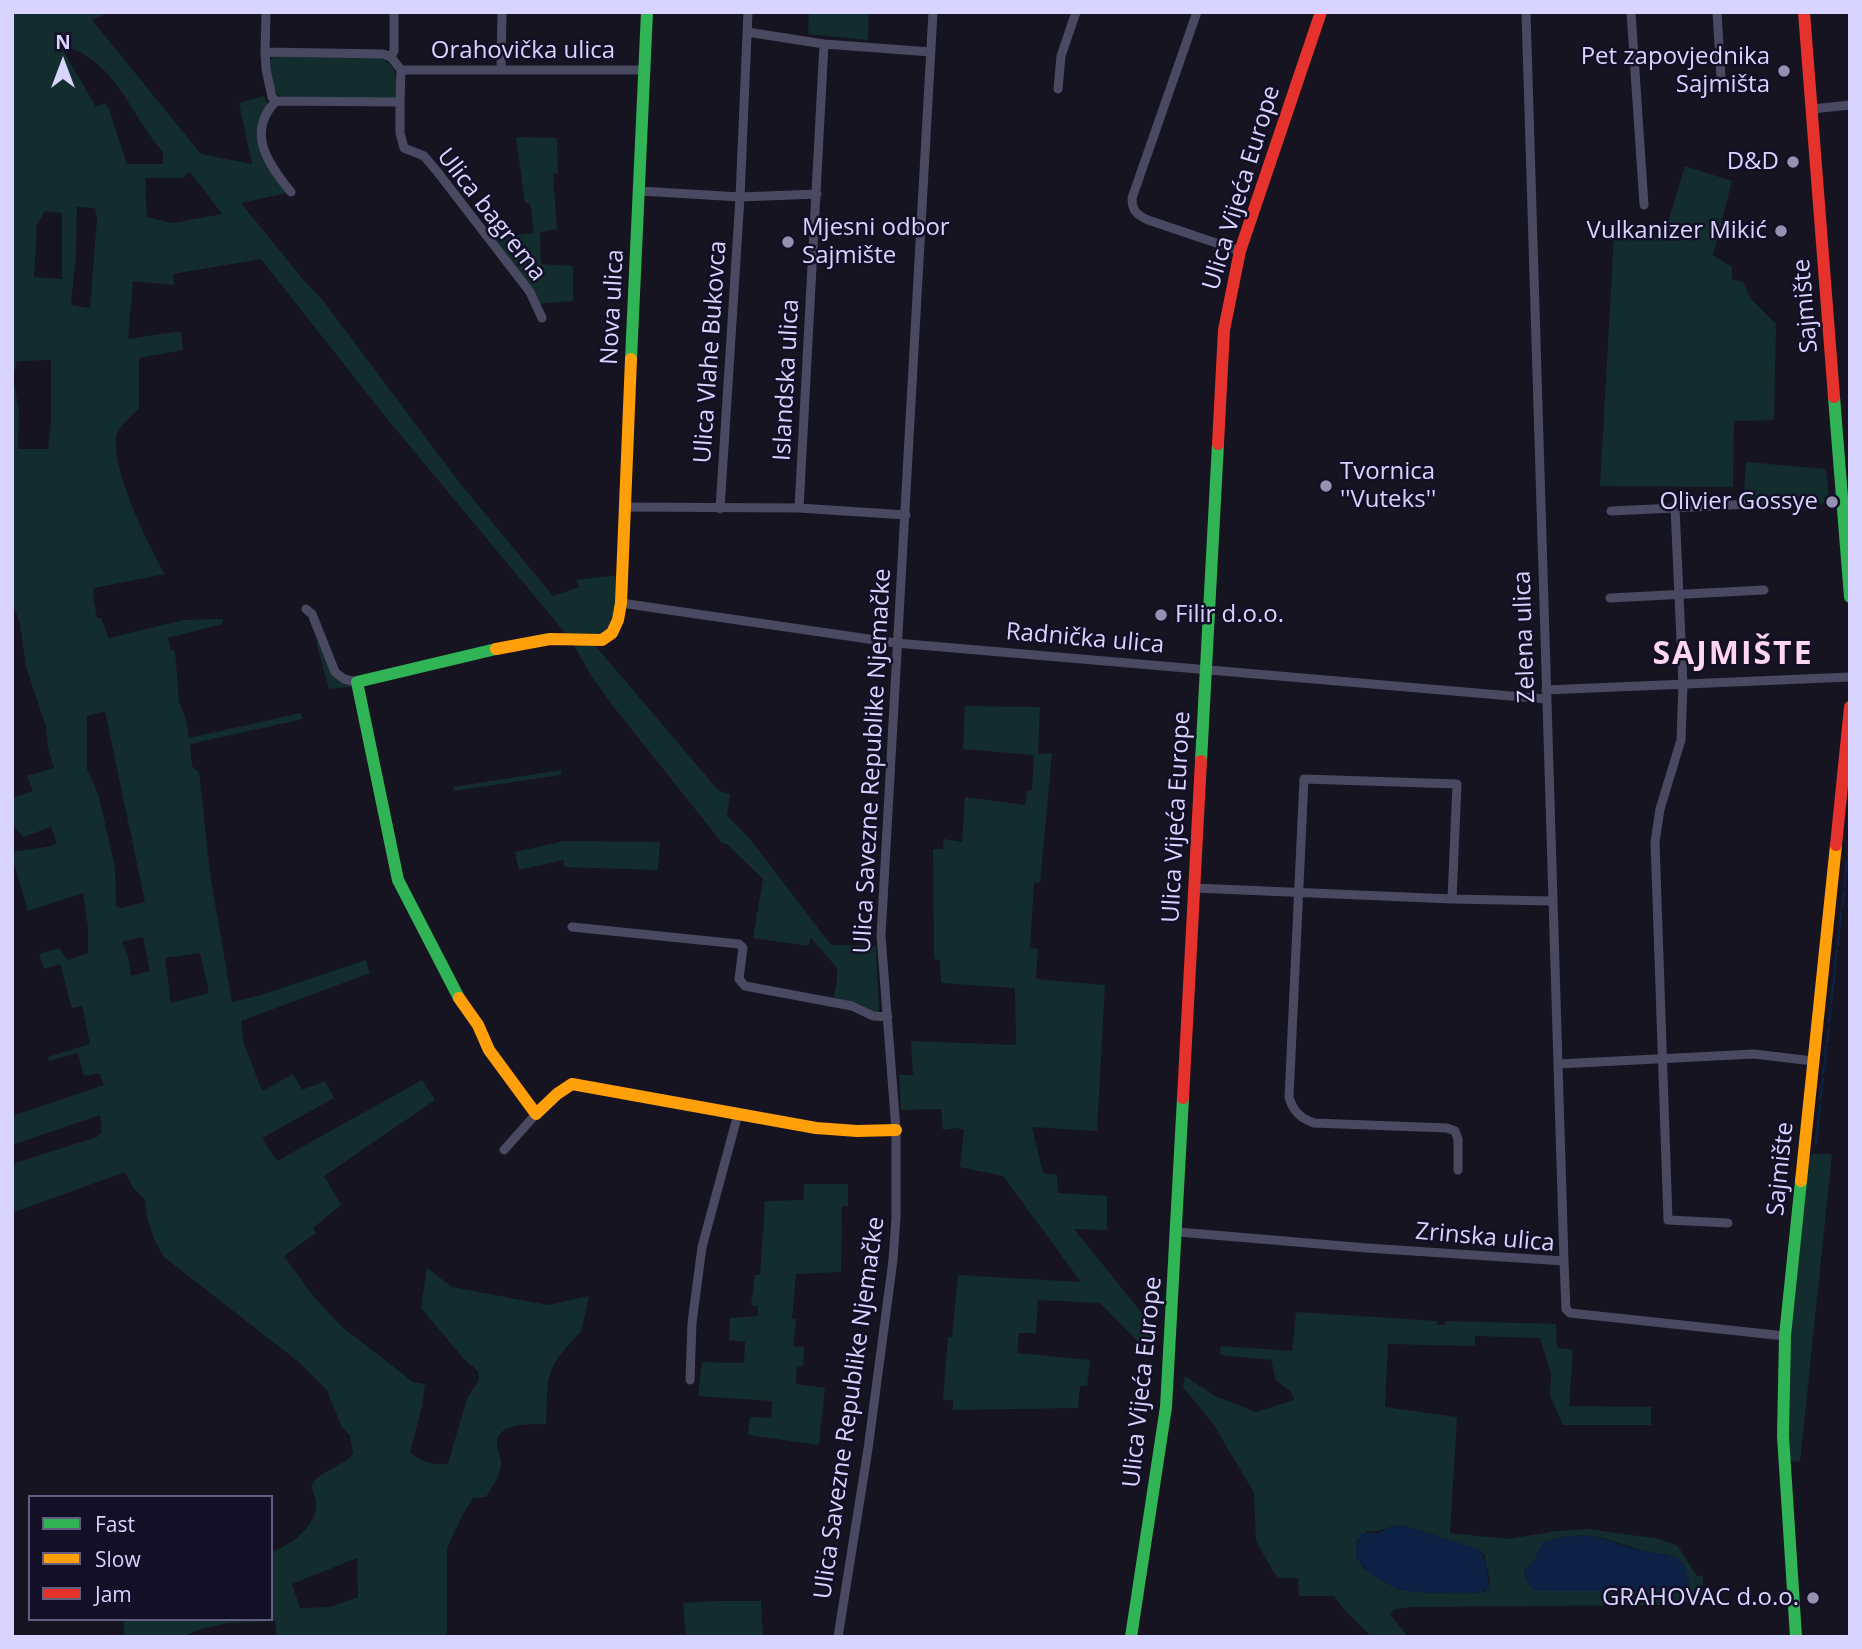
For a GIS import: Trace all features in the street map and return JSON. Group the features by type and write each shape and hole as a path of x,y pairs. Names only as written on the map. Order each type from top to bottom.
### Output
{"street":[{"path":"266,12 266,69 272,97 276,100 400,102"},
{"path":"265,52 374,53 391,57 394,51 394,12"},
{"path":"501,70 502,12"},
{"name":"Nova ulica","path":"358,687 494,649 550,639 602,640 612,633 618,620 621,603 647,12"},
{"name":"Ulica Vlahe Bukovca","path":"720,509 740,197 748,12"},
{"name":"Ulica Savezne Republike Njemačke","path":"838,1637 868,1449 896,1218 896,1129 881,936 933,12"},
{"path":"1058,89 1061,56 1076,12"},
{"path":"1196,12 1132,198 1132,206 1137,214 1148,220 1240,251"},
{"name":"Ulica Vijeća Europe","path":"1131,1637 1166,1407 1178,1232 1226,309 1240,251 1321,12"},
{"name":"Zelena ulica","path":"1526,12 1564,1261"},
{"path":"1631,12 1644,205"},
{"path":"1717,12 1721,78"},
{"name":"Sajmište","path":"1804,12 1843,425 1850,597"},
{"path":"747,32 824,44 931,52"},
{"name":"Islandska ulica","path":"799,508 824,44"},
{"name":"Orahovička ulica","path":"391,57 401,70 400,102"},
{"name":"Orahovička ulica","path":"401,70 646,70"},
{"path":"276,100 265,117 263,151 291,192"},
{"name":"Ulica bagrema","path":"400,102 400,133 404,148 424,156 436,170 530,292 542,318"},
{"path":"1812,109 1850,105"},
{"path":"640,191 740,197 817,194"},
{"path":"1611,511 1749,504"},
{"path":"624,507 799,508 906,515"},
{"path":"1675,508 1683,684 1681,740 1660,809 1655,842 1668,1220 1728,1223"},
{"path":"1610,598 1764,590"},
{"name":"Radnička ulica","path":"621,603 896,643 1206,670 1546,694 1683,684 1850,677"},
{"path":"306,609 312,614 335,672 358,687 393,861 404,893 443,970 463,1006 478,1025 489,1050 536,1114"},
{"name":"Sajmište","path":"1796,1637 1783,1436 1786,1336 1813,1061 1844,816 1850,707"},
{"path":"1452,899 1457,784 1304,779 1289,1097 1292,1106 1298,1115 1314,1123 1447,1128 1455,1131 1458,1139 1458,1170"},
{"path":"1195,888 1552,901"},
{"path":"572,927 739,944 743,948 739,979 745,986 852,1006 873,1016 888,1017"},
{"path":"1558,1064 1754,1054 1813,1061"},
{"path":"504,1150 536,1114 572,1084 840,1130 896,1129"},
{"path":"690,1380 693,1308 702,1247 738,1114"},
{"name":"Zrinska ulica","path":"1178,1232 1564,1261 1566,1309 1570,1313 1786,1336"}],"green space":[{"path":"12,12 110,12 92,20 201,154 252,164 239,103 264,96 269,107 262,132 263,143 271,162 291,192 241,203 321,298 459,482 553,596 579,587 576,580 618,575 616,604 609,631 592,642 719,791 730,794 727,816 750,839 831,945 876,946 879,1010 874,1014 862,1005 833,999 837,968 811,938 808,946 753,938 763,879 727,844 722,843 613,706 590,674 571,640 384,415 261,259 173,274 174,285 133,281 128,339 181,331 183,350 139,358 139,408 118,432 116,445 118,463 131,504 165,574 94,588 97,618 101,618 109,638 184,620 223,619 222,624 168,638 171,650 175,651 179,701 189,738 301,713 303,719 190,744 192,766 199,772 210,874 232,1002 366,960 370,973 241,1021 243,1041 262,1091 293,1074 302,1090 325,1081 334,1098 262,1138 277,1161 422,1080 435,1100 324,1176 341,1205 313,1228 316,1233 284,1256 313,1296 341,1326 413,1382 425,1384 410,1453 433,1464 448,1463 467,1399 479,1379 478,1371 464,1359 421,1308 427,1268 452,1287 548,1305 589,1296 581,1332 553,1366 547,1393 546,1424 515,1426 502,1432 497,1446 501,1464 497,1479 486,1497 473,1498 447,1548 447,1637 277,1637 275,1621 228,1623 197,1630 183,1637 124,1637 124,1621 273,1621 273,1551 299,1536 313,1518 316,1509 311,1488 314,1481 350,1458 353,1453 350,1435 342,1428 327,1390 300,1363 164,1257 147,1218 145,1199 134,1189 125,1172 12,1213 12,1164 97,1137 102,1132 100,1115 12,1145 12,1116 104,1085 99,1073 84,1076 78,1053 49,1061 48,1057 90,1044 82,1006 72,1008 60,964 44,969 39,954 59,948 68,960 88,953 88,927 83,893 28,911 12,856 12,852 57,843 51,827 23,837 12,825 12,798 33,791 27,776 54,768 46,727 26,667 20,623 12,602","holes":["64,46 82,53 110,76 163,152 163,164 127,164 109,109 105,103 96,107 63,50","187,173 191,173 222,214 173,223 147,217 145,178 184,178","77,207 95,208 97,219 90,308 71,305","45,211 62,213 62,279 34,277 37,225","51,360 48,449 18,449 19,411 13,377 17,361","105,711 145,902 120,908 116,906 115,868 99,796 87,769 87,716","143,937 150,971 131,976 128,956 122,942","200,953 209,993 171,1003 165,958","357,1558 358,1597 330,1607 300,1608 292,1584"]},
{"path":"809,12 869,12 868,40 808,34"},
{"path":"276,54 377,56 393,68 396,98 281,98 273,86 269,61"},
{"path":"516,137 557,138 558,173 553,174 557,229 540,232 541,264 573,266 573,301 535,304 488,238 534,233 530,203 525,203"},
{"path":"1685,166 1732,181 1713,255 1732,267 1732,279 1743,282 1751,299 1776,324 1774,420 1734,421 1733,487 1600,486 1614,236 1664,235"},
{"path":"1746,462 1826,469 1829,503 1743,509"},
{"path":"322,641 335,672 358,686 329,689 316,642"},
{"path":"965,706 1040,707 1038,754 1052,753 1040,883 1034,882 1030,948 1038,949 1036,979 1105,985 1097,1131 1032,1127 1043,1173 1057,1175 1058,1193 1107,1196 1107,1230 1074,1229 1154,1328 1146,1350 1100,1303 1038,1300 1036,1333 1019,1333 1017,1353 1090,1360 1087,1386 1080,1386 1078,1408 953,1410 953,1401 943,1399 948,1337 952,1337 958,1275 1081,1282 1003,1176 960,1167 964,1130 943,1130 941,1109 901,1110 899,1075 913,1075 911,1041 1016,1045 1015,988 941,983 940,960 934,959 933,849 943,849 944,839 962,842 965,797 1025,805 1027,791 1032,790 1034,755 963,749"},
{"path":"561,770 561,775 454,791 453,787"},
{"path":"565,841 660,842 658,870 564,867 564,860 519,870 515,852"},
{"path":"1814,1154 1832,1154 1800,1462 1790,1461 1789,1357 1809,1157"},
{"path":"804,1184 848,1184 848,1206 842,1206 841,1272 796,1274 792,1319 796,1319 793,1346 804,1347 803,1366 797,1366 796,1384 825,1388 819,1445 748,1435 750,1417 771,1418 772,1401 698,1396 702,1362 744,1363 745,1342 729,1340 730,1318 758,1316 758,1306 751,1305 755,1275 760,1275 765,1201 803,1200"},
{"path":"1296,1312 1437,1321 1437,1325 1445,1325 1446,1321 1556,1324 1557,1348 1573,1350 1569,1406 1651,1407 1651,1425 1563,1425 1550,1396 1551,1374 1540,1338 1475,1336 1475,1346 1388,1344 1385,1407 1457,1417 1450,1533 1508,1539 1588,1529 1660,1539 1678,1546 1697,1576 1703,1576 1702,1600 1667,1605 1411,1607 1396,1609 1390,1614 1408,1637 1372,1637 1334,1596 1299,1596 1298,1578 1277,1578 1256,1541 1254,1493 1214,1425 1183,1387 1185,1376 1215,1396 1256,1412 1294,1400 1292,1393 1276,1380 1271,1360 1220,1355 1221,1346 1292,1351","holes":["1398,1525 1423,1531 1484,1554 1490,1581 1486,1592 1399,1590 1364,1569 1356,1556 1357,1540 1367,1531 1380,1531","1584,1535 1651,1553 1667,1554 1685,1568 1689,1585 1530,1586 1524,1573 1533,1563 1543,1543"]},
{"path":"761,1601 763,1637 686,1637 683,1603"}],"water":[{"path":"1398,1525 1480,1550 1486,1563 1489,1589 1479,1593 1410,1592 1395,1588 1372,1574 1357,1557 1356,1550 1362,1533 1379,1533"},
{"path":"1584,1535 1680,1560 1686,1571 1689,1591 1537,1591 1530,1586 1523,1569 1533,1563 1542,1543"}],"waterway":[{"path":"1848,855 1850,837"},
{"path":"1844,887 1847,861"},
{"path":"1842,907 1844,891"},
{"path":"1840,926 1841,912"},
{"path":"1838,945 1839,930"},
{"path":"1835,966 1837,950"},
{"path":"1831,1003 1835,970"},
{"path":"1829,1022 1831,1008"},
{"path":"1827,1042 1829,1028"},
{"path":"1825,1062 1826,1046"},
{"path":"1823,1073 1824,1066"},
{"path":"1820,1100 1823,1078"},
{"path":"1816,1143 1820,1105"}],"traffic: fast":[{"path":"631,359 647,12"},
{"path":"1834,397 1850,597"},
{"path":"1201,761 1218,444"},
{"path":"459,998 398,880 357,682 496,649"},
{"path":"1131,1637 1166,1407 1183,1098"},
{"path":"1796,1637 1783,1436 1785,1336 1801,1181"}],"traffic: slow":[{"path":"496,649 550,639 602,640 612,633 621,603 631,359"},
{"path":"1801,1181 1836,845"},
{"path":"459,998 478,1025 489,1050 536,1114 572,1084 816,1128 896,1130"}],"traffic: jam":[{"path":"1218,444 1224,330 1240,251 1321,12"},
{"path":"1804,12 1834,397"},
{"path":"1836,845 1850,707"},
{"path":"1183,1098 1201,761"}],"place":[{"name":"Pet zapovjednika Sajmišta","path":"1784,71"},
{"name":"D&D","path":"1793,162"},
{"name":"Vulkanizer Mikić","path":"1781,231"},
{"name":"Mjesni odbor Sajmište","path":"788,242"},
{"name":"Tvornica ''Vuteks''","path":"1326,486"},
{"name":"Olivier Gossye","path":"1832,502"},
{"name":"Filir d.o.o.","path":"1161,615"},
{"name":"GRAHOVAC d.o.o.","path":"1813,1598"}],"district":[{"name":"SAJMIŠTE","path":"1733,655"}]}
